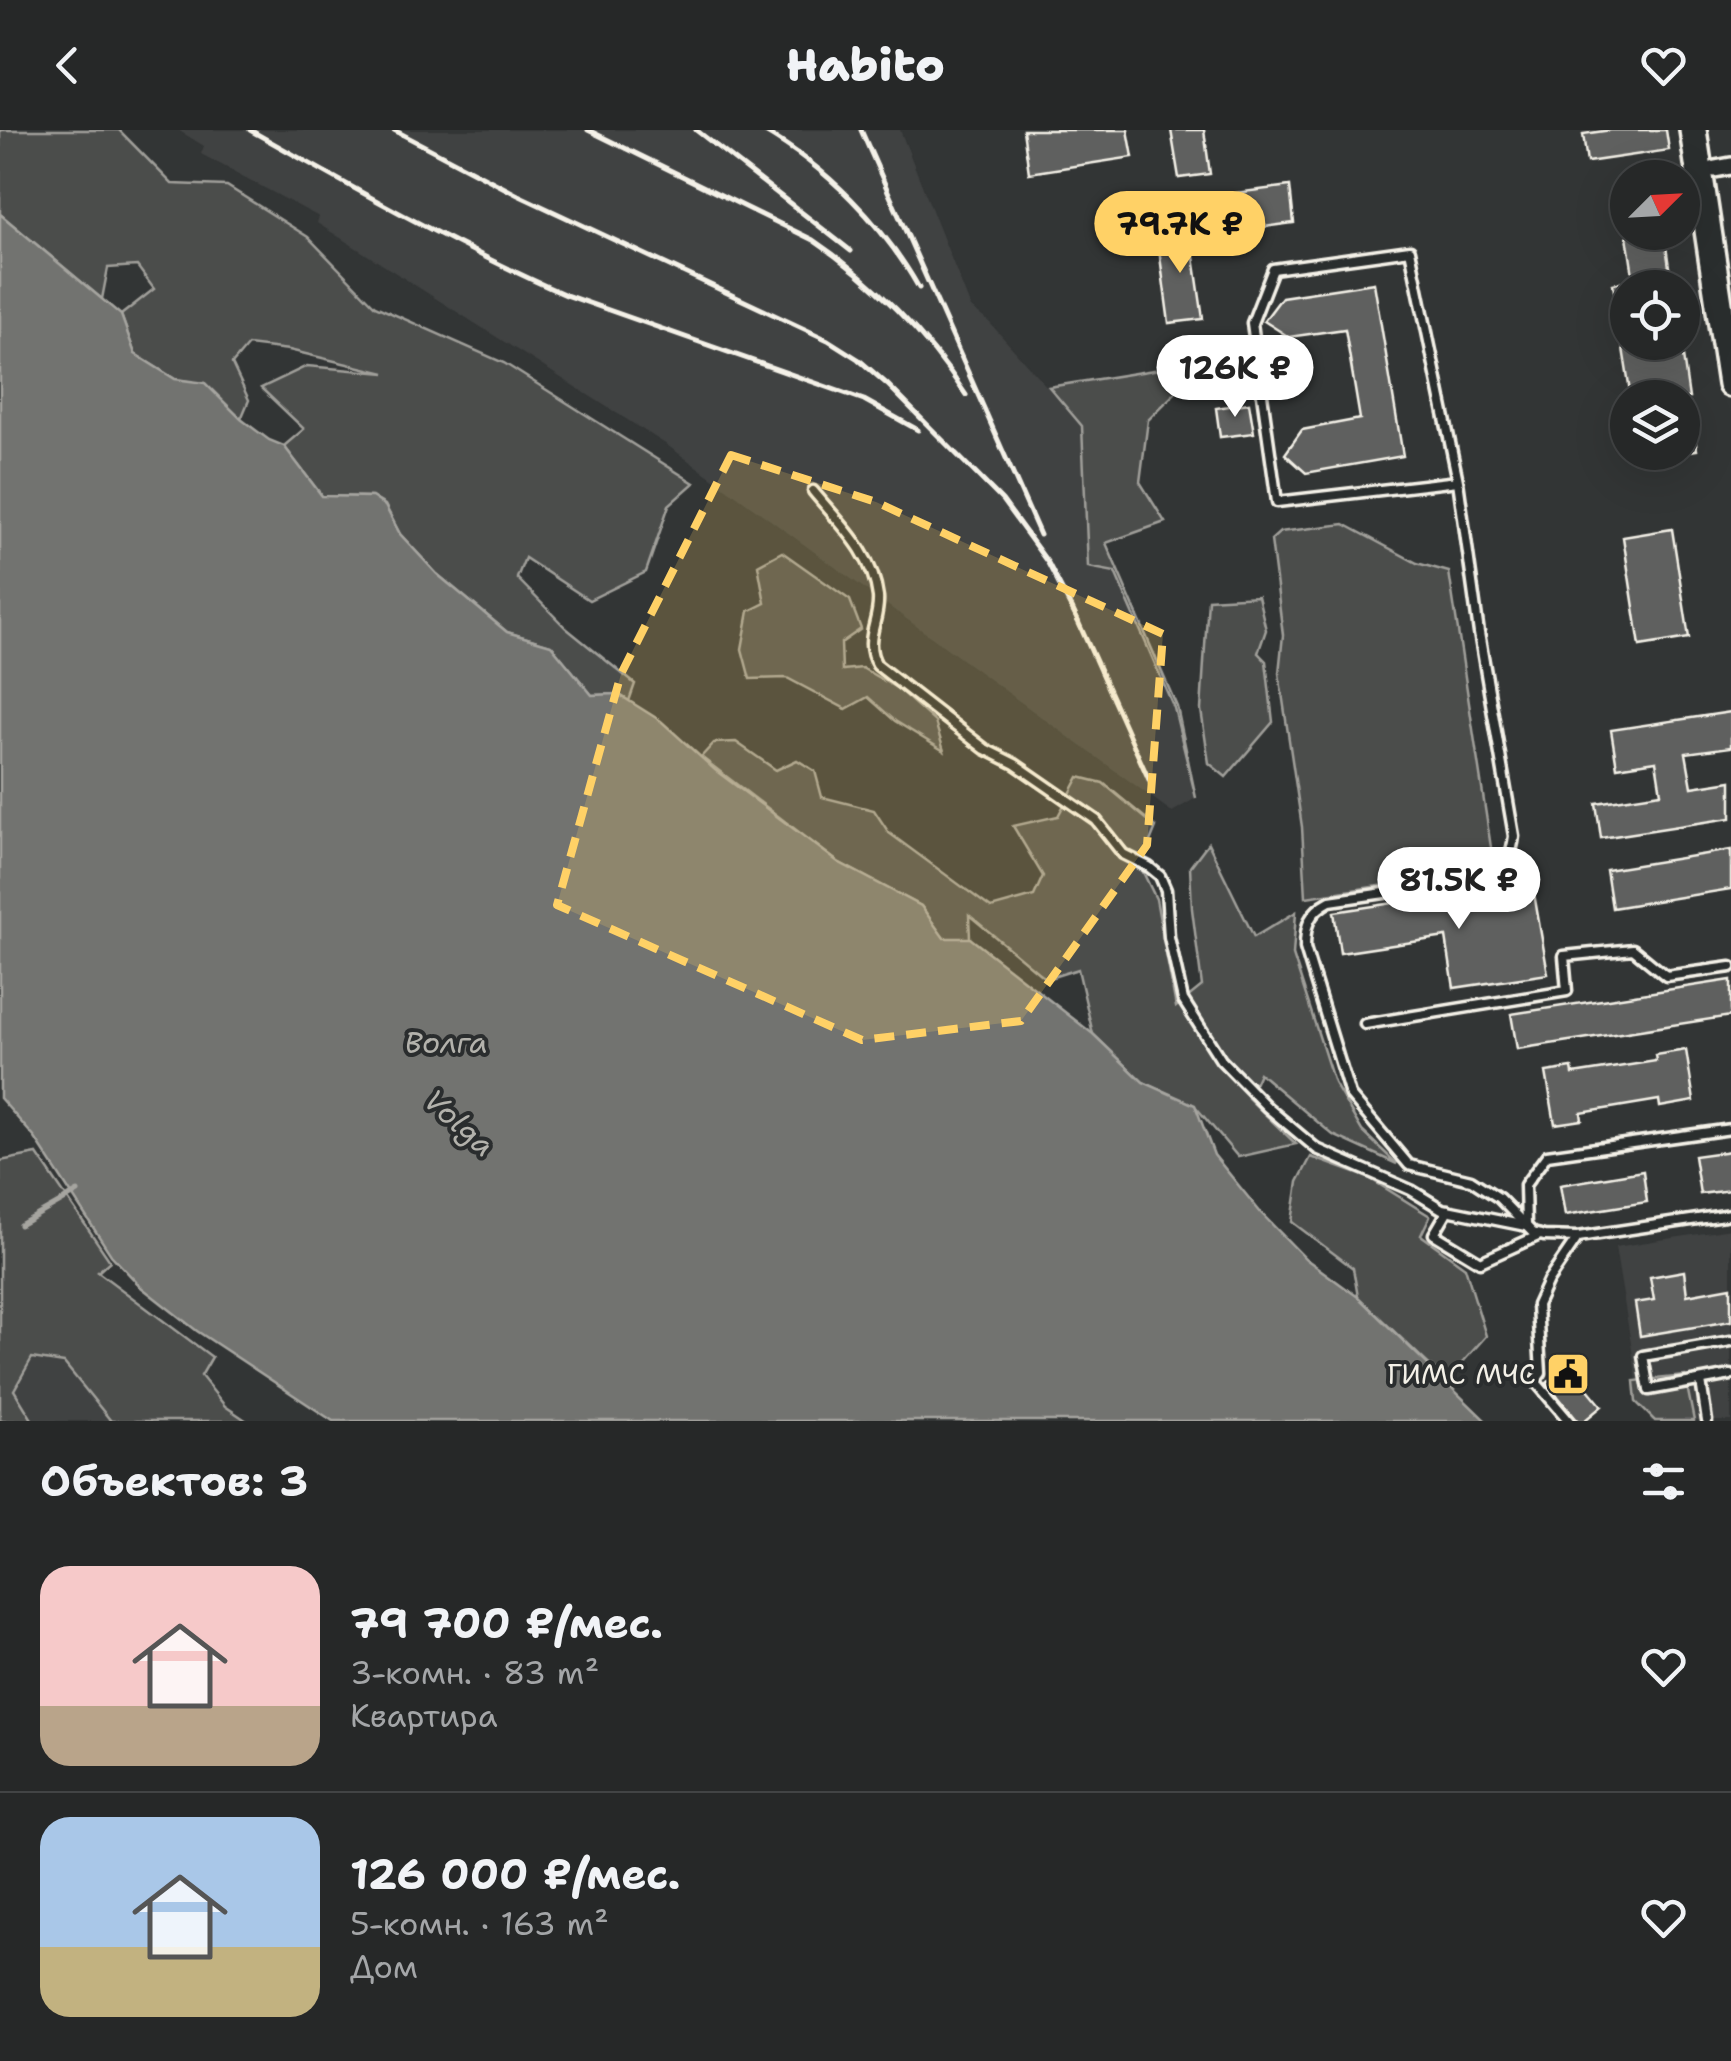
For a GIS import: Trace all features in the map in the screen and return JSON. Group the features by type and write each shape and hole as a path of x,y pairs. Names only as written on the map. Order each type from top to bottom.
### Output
{"main road":[{"path":"1693,130 1731,384"},
{"path":"1710,130 1723,168 1731,276"}],"lane":[{"path":"1458,481 1277,502 1252,323 1273,270 1410,250 1458,481 1514,836 1512,852 1504,867 1492,876 1330,901 1315,908 1308,920 1306,948 1350,1096 1409,1164 1472,1180 1540,1235"},
{"path":"813,491 868,559 878,600 870,636 870,654 877,665 985,748 1096,820 1123,854 1160,876 1166,890 1169,937 1183,1000 1222,1060 1266,1107 1317,1150 1355,1163 1448,1210 1526,1226"},
{"path":"1365,1024 1567,991 1564,956 1633,949 1666,976 1731,966"},
{"path":"1526,1226 1525,1185 1547,1155 1731,1129"},
{"path":"1448,1210 1434,1234 1480,1262 1540,1235 1578,1237 1731,1214"},
{"path":"1569,1421 1535,1381 1541,1373 1538,1305 1548,1281 1578,1237"},
{"path":"1731,1341 1643,1356 1649,1390 1731,1375"},
{"path":"1701,1381 1707,1421"}],"highlighted area":[{"path":"731,455 876,502 1163,634 1147,845 1021,1021 862,1040 557,905 621,674"}],"shaded area":[{"path":"0,130 119,130 172,184 227,186 308,237 375,306 504,363 694,483 669,505 646,572 589,600 525,558 517,578 566,628 635,684 629,701 618,694 592,695 551,645 507,632 437,574 400,534 385,505 371,497 322,496 284,446 304,429 261,388 307,366 385,373 289,350 248,345 232,364 249,400 241,419 205,384 175,379 135,354 121,315 154,289 137,266 108,268 102,299 0,214"},
{"path":"178,130 900,130 971,308 989,322 1082,426 1088,567 1115,572 1174,708 1196,798 1172,812 667,445 317,223 319,217 201,154 204,146"},
{"path":"1228,358 1176,392 1148,420 1140,482 1165,522 1106,543 1177,707 1196,798 1174,708 1115,572 1088,567 1082,426 1049,387"},
{"path":"1344,524 1417,563 1449,572 1492,854 1472,872 1306,897 1302,827 1279,673 1283,635 1271,540 1280,532"},
{"path":"782,552 850,600 861,629 841,643 842,670 862,668 898,689 935,722 944,751 895,721 868,697 846,709 787,678 750,679 742,649 749,611 765,603 758,565"},
{"path":"1258,596 1266,630 1258,653 1266,661 1273,722 1226,777 1209,763 1201,710 1208,599"},
{"path":"736,742 776,770 797,760 815,771 822,797 874,810 889,833 991,908 1034,896 1043,876 1013,826 1058,816 1079,777 1103,783 1156,827 1145,854 1143,872 1156,899 1176,1007 1202,986 1190,867 1208,843 1254,937 1296,912 1293,955 1334,1083 1362,1131 1397,1164 1333,1135 1259,1073 1248,1098 1296,1144 1238,1157 1195,1106 1143,1082 1093,1034 1078,969 1046,979 969,915 970,938 944,939 921,906 838,862 701,757 714,743"},
{"path":"37,1154 110,1261 98,1272 212,1357 201,1376 225,1406 247,1421 111,1421 64,1363 32,1358 14,1390 33,1421 0,1421 0,1161"},
{"path":"1311,1157 1369,1178 1430,1216 1421,1235 1465,1267 1486,1336 1446,1381 1358,1297 1353,1268 1292,1222 1298,1182"},
{"path":"1731,1229 1731,1421 1651,1421 1640,1398 1615,1247"},
{"path":"0,1300 140,1421 0,1421"},
{"path":"1685,1376 1694,1421 1655,1421 1636,1402 1634,1381"}],"water":[{"name":"Волга","path":"0,214 121,315 135,354 175,379 205,383 241,419 284,446 322,496 372,497 385,506 400,534 437,574 507,632 551,645 592,695 618,694 661,721 715,770 838,862 921,906 944,938 970,938 1093,1034 1143,1082 1195,1105 1214,1155 1261,1213 1306,1259 1358,1297 1486,1421 333,1421 197,1331 141,1287 111,1255 35,1138 0,1098"}],"building":[{"path":"1023,130 1128,130 1133,157 1029,173"},
{"path":"1171,130 1204,130 1210,174 1179,178"},
{"path":"1666,130 1669,150 1587,162 1583,134"},
{"path":"1290,186 1294,223 1232,231 1227,194"},
{"path":"1190,229 1203,319 1169,323 1157,234"},
{"path":"1629,250 1667,250 1669,270 1632,270"},
{"path":"1374,283 1403,456 1306,473 1285,454 1302,430 1360,419 1345,329 1289,337 1264,321 1282,297"},
{"path":"1625,360 1684,360 1686,380 1628,380"},
{"path":"1249,403 1254,433 1220,437 1216,408"},
{"path":"1672,529 1689,638 1640,646 1623,537"},
{"path":"1731,712 1731,747 1686,753 1692,787 1731,781 1731,818 1601,838 1596,803 1661,793 1656,761 1617,767 1611,730"},
{"path":"1731,850 1731,889 1612,908 1606,870"},
{"path":"1532,882 1548,974 1454,988 1446,937 1340,953 1334,912"},
{"path":"1731,980 1731,1016 1517,1049 1511,1014"},
{"path":"1686,1050 1694,1101 1660,1107 1659,1100 1581,1113 1582,1120 1555,1124 1546,1072 1572,1068 1573,1074 1656,1061 1655,1055"},
{"path":"1731,1151 1731,1190 1700,1194 1694,1156"},
{"path":"1643,1171 1647,1202 1565,1215 1560,1185"},
{"path":"1684,1271 1687,1295 1731,1287 1731,1321 1640,1336 1635,1303 1654,1300 1650,1277"},
{"path":"1568,1365 1602,1406 1584,1421 1578,1421 1547,1383"}],"waterway":[{"path":"20,1225 78,1192"}],"railway":[{"path":"250,130 525,277 864,400 918,430"},
{"path":"394,130 518,195 828,340 858,359 1002,500 1048,563 1078,621"},
{"path":"588,130 813,240 897,310 966,395"},
{"path":"696,130 851,251"},
{"path":"762,130 808,161 851,199 905,264 919,288"},
{"path":"861,130 1040,535"},
{"path":"1072,608 1150,782"}],"place":[{"name":"ГИМС МЧС","path":"1568,1374"}],"water label":[{"name":"Volga","path":"459,1123"}]}
